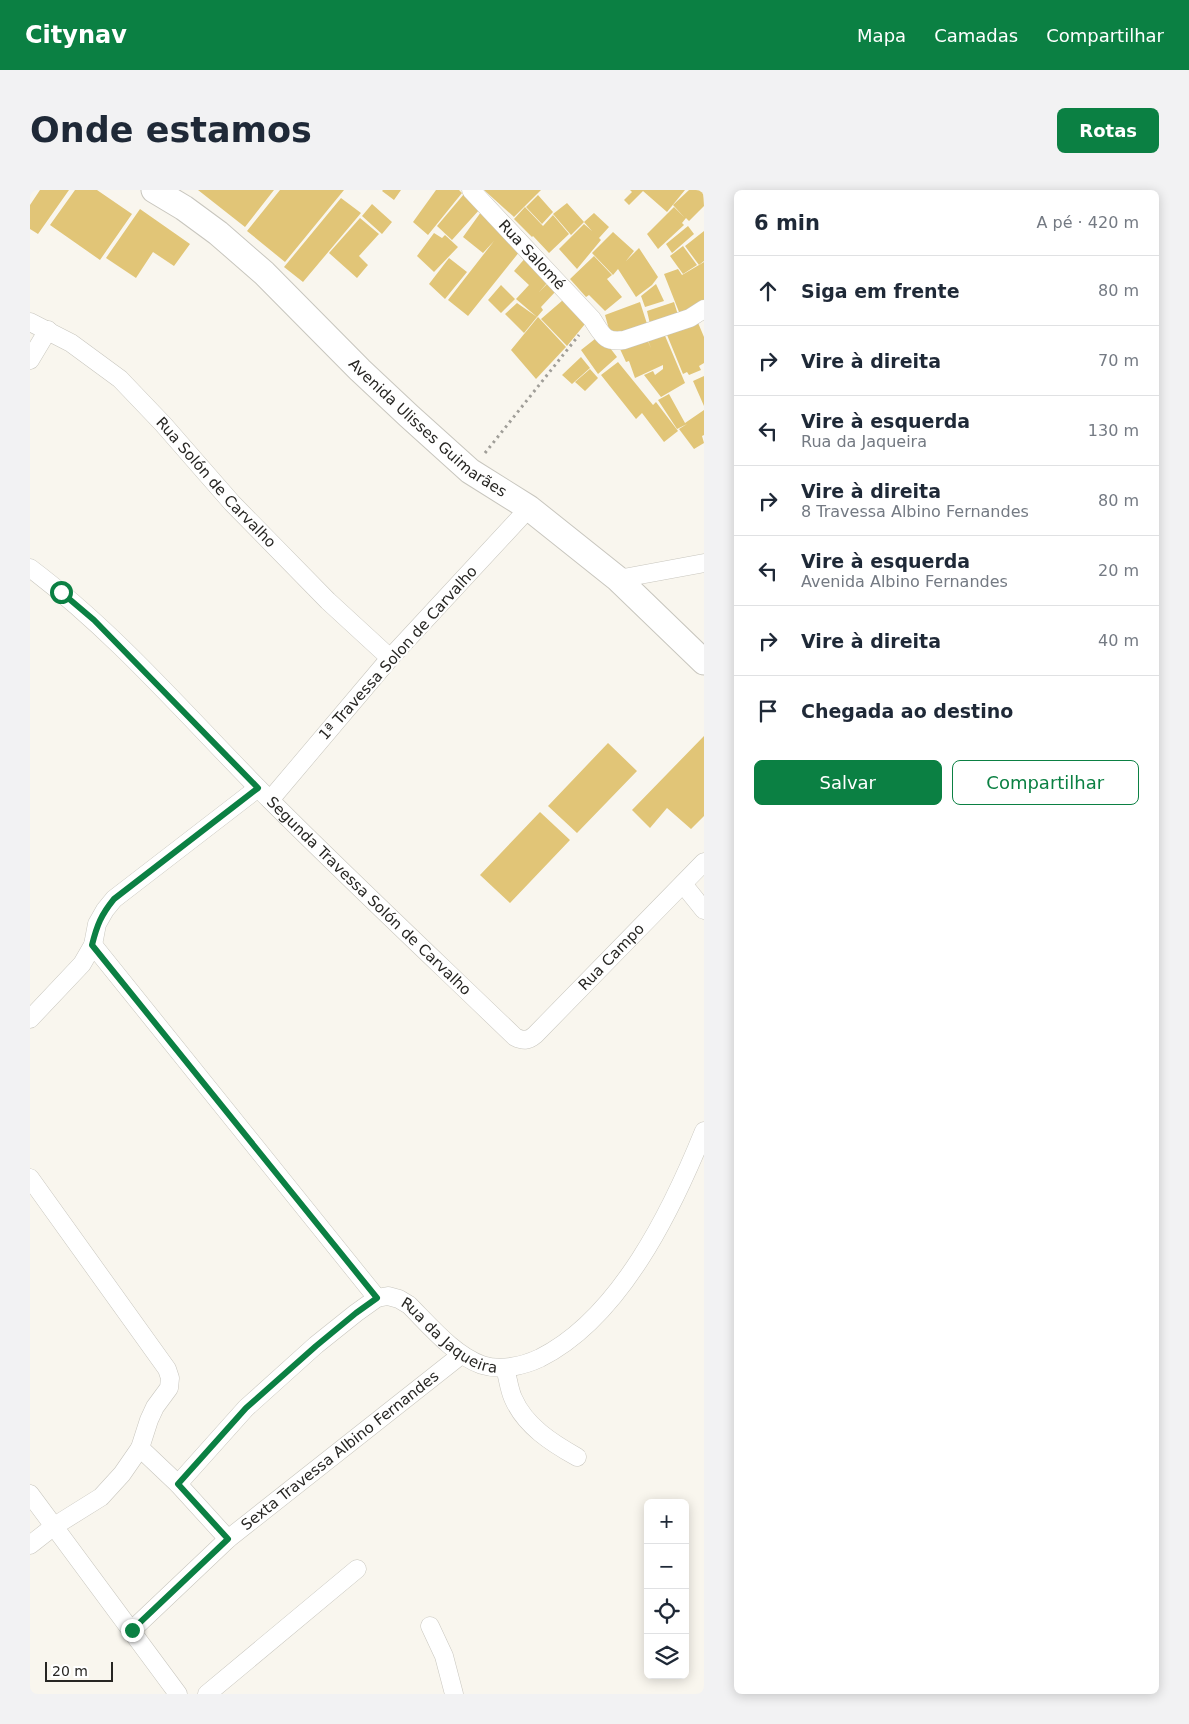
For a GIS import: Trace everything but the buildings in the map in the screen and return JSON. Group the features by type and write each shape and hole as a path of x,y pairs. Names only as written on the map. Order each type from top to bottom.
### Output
{"main road":[{"name":"Avenida Ulisses Guimarães","path":"154,190 184,208 218,233 264,273 360,370 470,471 529,508 618,579 704,662"}],"street":[{"name":"Rua Salomé","path":"471,190 592,319 607,339 614,342 624,340 690,318 704,309"},
{"name":"Rua Solón de Carvalho","path":"30,322 71,343 120,379 163,424 232,503 328,600 390,658"},
{"path":"30,360 48,330"},
{"name":"1ª Travessa Solon de Carvalho","path":"270,800 390,658 529,508"},
{"path":"669,569 704,553"},
{"path":"618,579 704,563"},
{"name":"Segunda Travessa Solón de Carvalho","path":"30,568 94,620 270,800 515,1037"},
{"path":"30,1018 82,964 92,945 97,924 114,899 258,788"},
{"name":"Rua Campo","path":"515,1037 521,1040 532,1038 704,862"},
{"path":"683,884 704,910"},
{"name":"Rua da Jaqueira","path":"92,945 377,1298 388,1296 399,1299 409,1305 461,1355 483,1365 505,1368 530,1363 551,1352 574,1336 597,1314 628,1276 655,1235 704,1131"},
{"path":"30,1178 167,1368 170,1378 169,1388 149,1420 140,1448 122,1474 101,1497 53,1527 30,1545"},
{"path":"178,1484 246,1408 316,1346 377,1298"},
{"name":"Sexta Travessa Albino Fernandes","path":"132,1630 228,1539 461,1355"},
{"path":"505,1368 512,1397 529,1422 558,1446 577,1458"},
{"path":"140,1448 178,1484 228,1539"},
{"path":"30,1494 178,1694"},
{"path":"207,1694 357,1569"},
{"path":"430,1626 444,1656 454,1694"}],"path":[{"path":"470,471 592,319"}],"route":[{"path":"61,592 94,620 258,788 114,899 97,924 92,945 377,1298 316,1346 246,1408 178,1484 228,1539 132,1630"}]}
